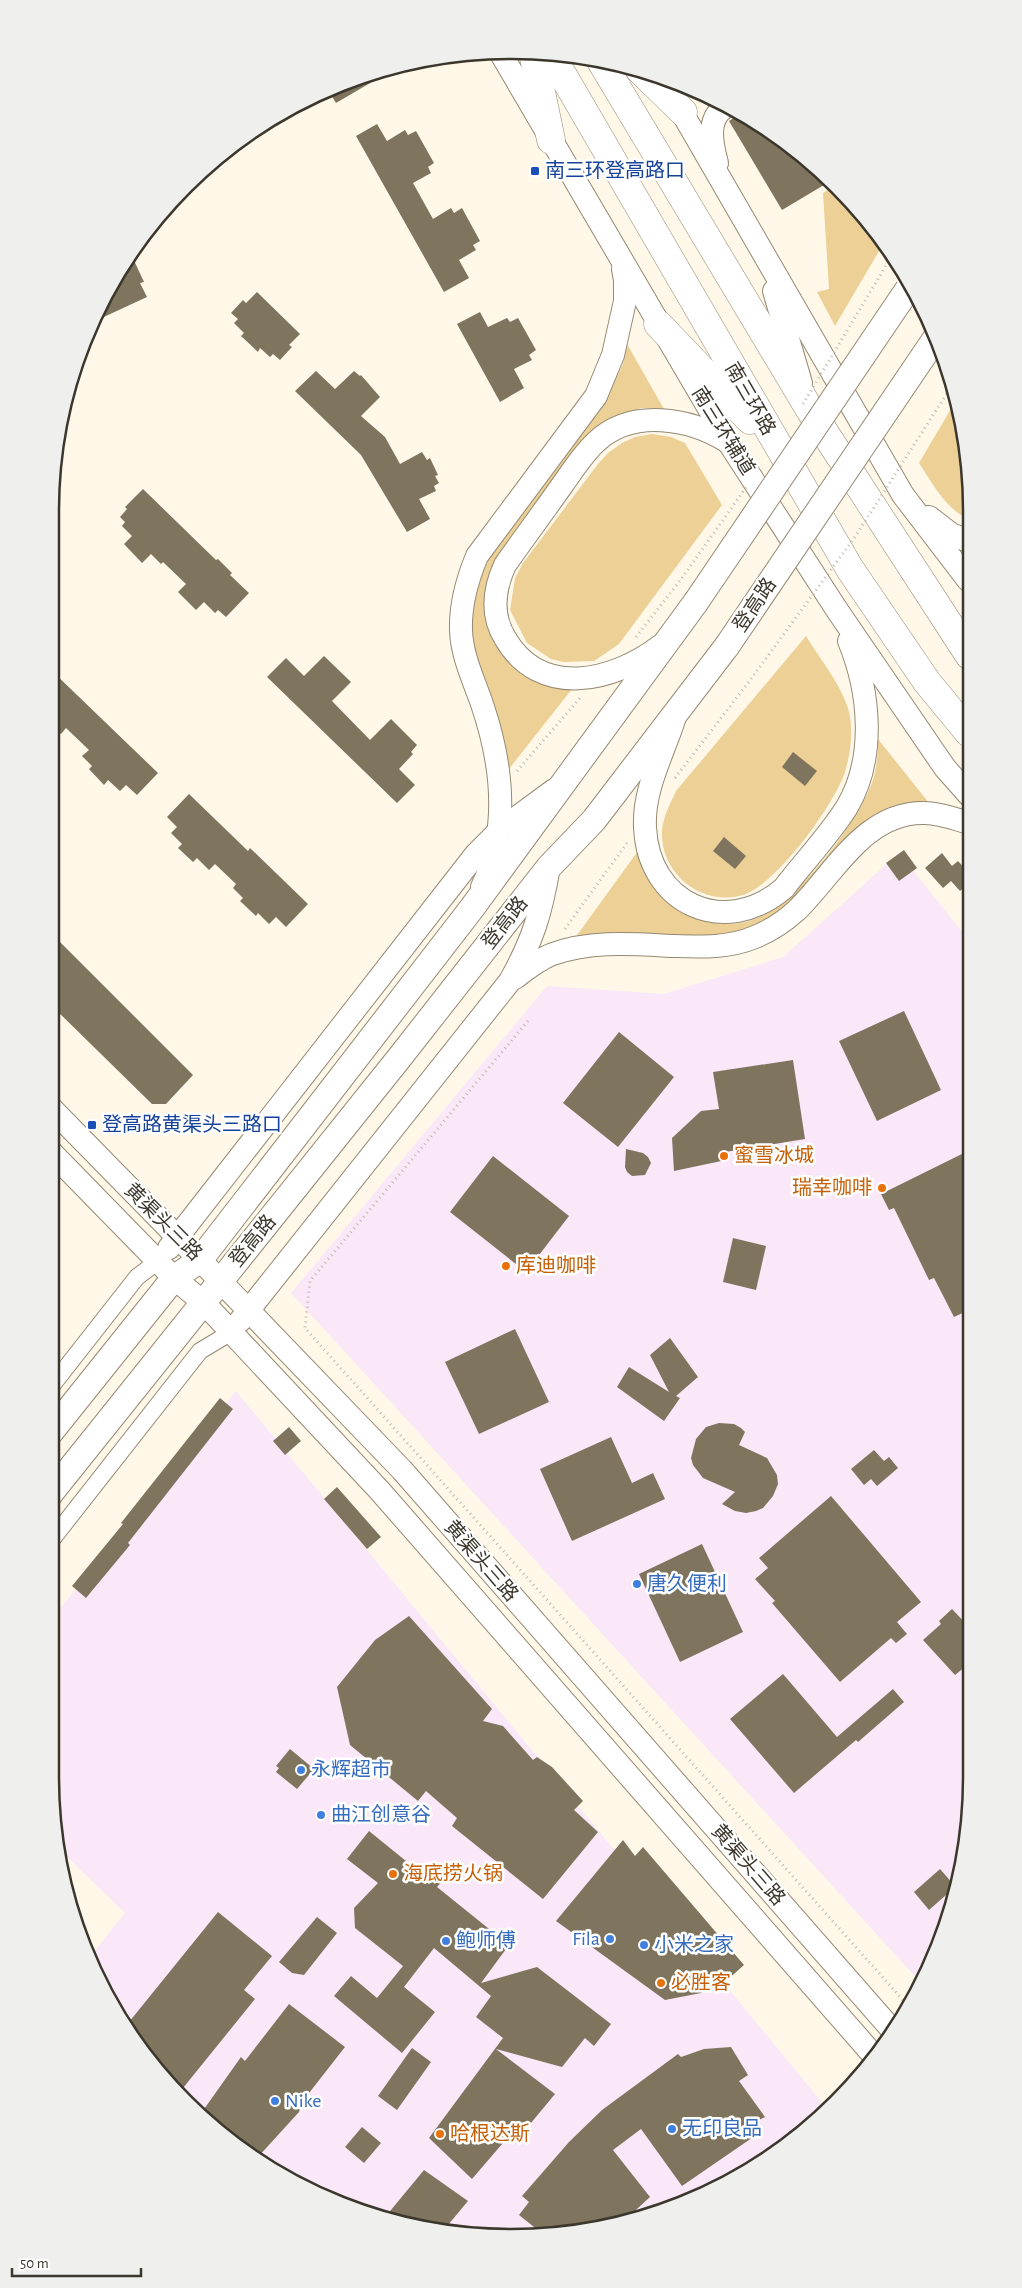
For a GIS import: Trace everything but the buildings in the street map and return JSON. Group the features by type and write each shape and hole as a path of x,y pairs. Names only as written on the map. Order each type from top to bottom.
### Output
{"highway":[{"path":"534,60 551,140"},
{"name":"南三环路","path":"555,61 850,569 927,682 963,726"},
{"path":"605,69 804,410 963,646"},
{"path":"652,82 682,112"},
{"path":"658,324 780,451"}],"main road":[{"name":"南三环辅道","path":"504,59 729,442 837,610 945,768 963,788"},
{"path":"667,87 762,255 903,495 963,573"},
{"path":"721,110 714,116 712,140 731,199"},
{"path":"762,255 804,410"},
{"path":"472,908 488,874 498,833 500,792 494,743 465,654 461,632 462,608 467,581 477,556 582,416 596,396 606,375 626,301 625,280 620,258"},
{"name":"登高路","path":"59,1421 166,1270 200,1260 472,908 663,644 696,602 906,291"},
{"name":"登高路","path":"59,1483 549,867 594,820 677,712 727,646 931,344"},
{"path":"663,644 642,660 603,676 570,678 545,674 520,660 502,633 495,604 500,577 505,565 588,450 607,434 636,422 672,421 712,432 729,442"},
{"path":"903,495 951,534 963,539"},
{"path":"677,712 650,788 645,810 646,836 657,872 669,889 685,903 702,909 721,913 739,911 771,899 784,888 847,807 858,780 864,756 866,708 857,660 837,610"},
{"path":"166,1270 178,1236 476,854 498,833 564,781"},
{"path":"510,981 534,964 554,954 582,948 619,943 716,947 756,937 796,911 865,835 881,824 902,816 925,813 963,822"},
{"path":"230,1333 510,981 523,958 541,910 549,867"},
{"name":"黄渠头三路","path":"59,1116 178,1236 402,1470 888,2026"},
{"name":"黄渠头三路","path":"59,1160 166,1270 204,1303 230,1333 380,1490 870,2052"}],"street":[{"path":"59,1377 137,1277 166,1270"},
{"path":"59,1531 200,1351 230,1333"}],"path":[{"path":"804,410 888,262"},
{"path":"748,683 855,537 948,392"},
{"path":"682,578 750,481"},
{"path":"528,1021 310,1281 305,1328 904,2001"}],"shaded area":[{"path":"829,189 831,191 880,250 835,326 817,292 829,289 823,193"},
{"path":"627,344 664,409 641,408 609,420 499,554 490,571 485,603 487,619 499,650 521,674 535,682 572,689 505,774 475,663 470,622 478,583 488,560 604,403 623,364"},
{"path":"951,408 959,452 963,516 946,502 919,463"},
{"path":"652,434 671,437 685,443 722,505 619,644 594,661 563,662 551,659 527,643 510,610 515,578 523,563 608,453 635,437"},
{"path":"806,636 840,689 848,708 851,732 849,756 845,772 829,803 803,842 771,876 756,888 743,895 713,896 699,891 686,884 676,873 668,861 663,847 662,831 669,806 676,791"},
{"path":"878,739 929,803 798,897 774,918 734,935 575,938 638,851 654,887 667,901 693,917 720,924 730,924 758,918 774,909 808,878 841,837 855,816 873,780"},
{"path":"899,853 963,933 962,1807 955,1865 948,1894 929,1950 916,1978 291,1293 547,986 664,994 783,957"},
{"name":"曲江创意谷","path":"236,1391 823,2104 786,2136 762,2153 711,2183 684,2195 628,2214 599,2221 541,2228 481,2228 423,2221 394,2214 338,2195 311,2183 260,2153 213,2117 171,2075 152,2052 119,2003 94,1952 125,1913 66,1856 60,1807 59,1777 59,1610"}],"place":[{"name":"南三环登高路口","path":"535,171"},
{"name":"登高路黄渠头三路口","path":"92,1125"},
{"name":"蜜雪冰城","path":"724,1156"},
{"name":"瑞幸咖啡","path":"882,1188"},
{"name":"库迪咖啡","path":"506,1266"},
{"name":"唐久便利","path":"637,1584"},
{"name":"永辉超市","path":"301,1770"},
{"name":"曲江创意谷","path":"321,1815"},
{"name":"海底捞火锅","path":"393,1874"},
{"name":"Fila","path":"610,1939"},
{"name":"鲍师傅","path":"446,1941"},
{"name":"小米之家","path":"644,1945"},
{"name":"必胜客","path":"661,1983"},
{"name":"Nike","path":"275,2101"},
{"name":"无印良品","path":"672,2129"},
{"name":"哈根达斯","path":"440,2134"}]}
